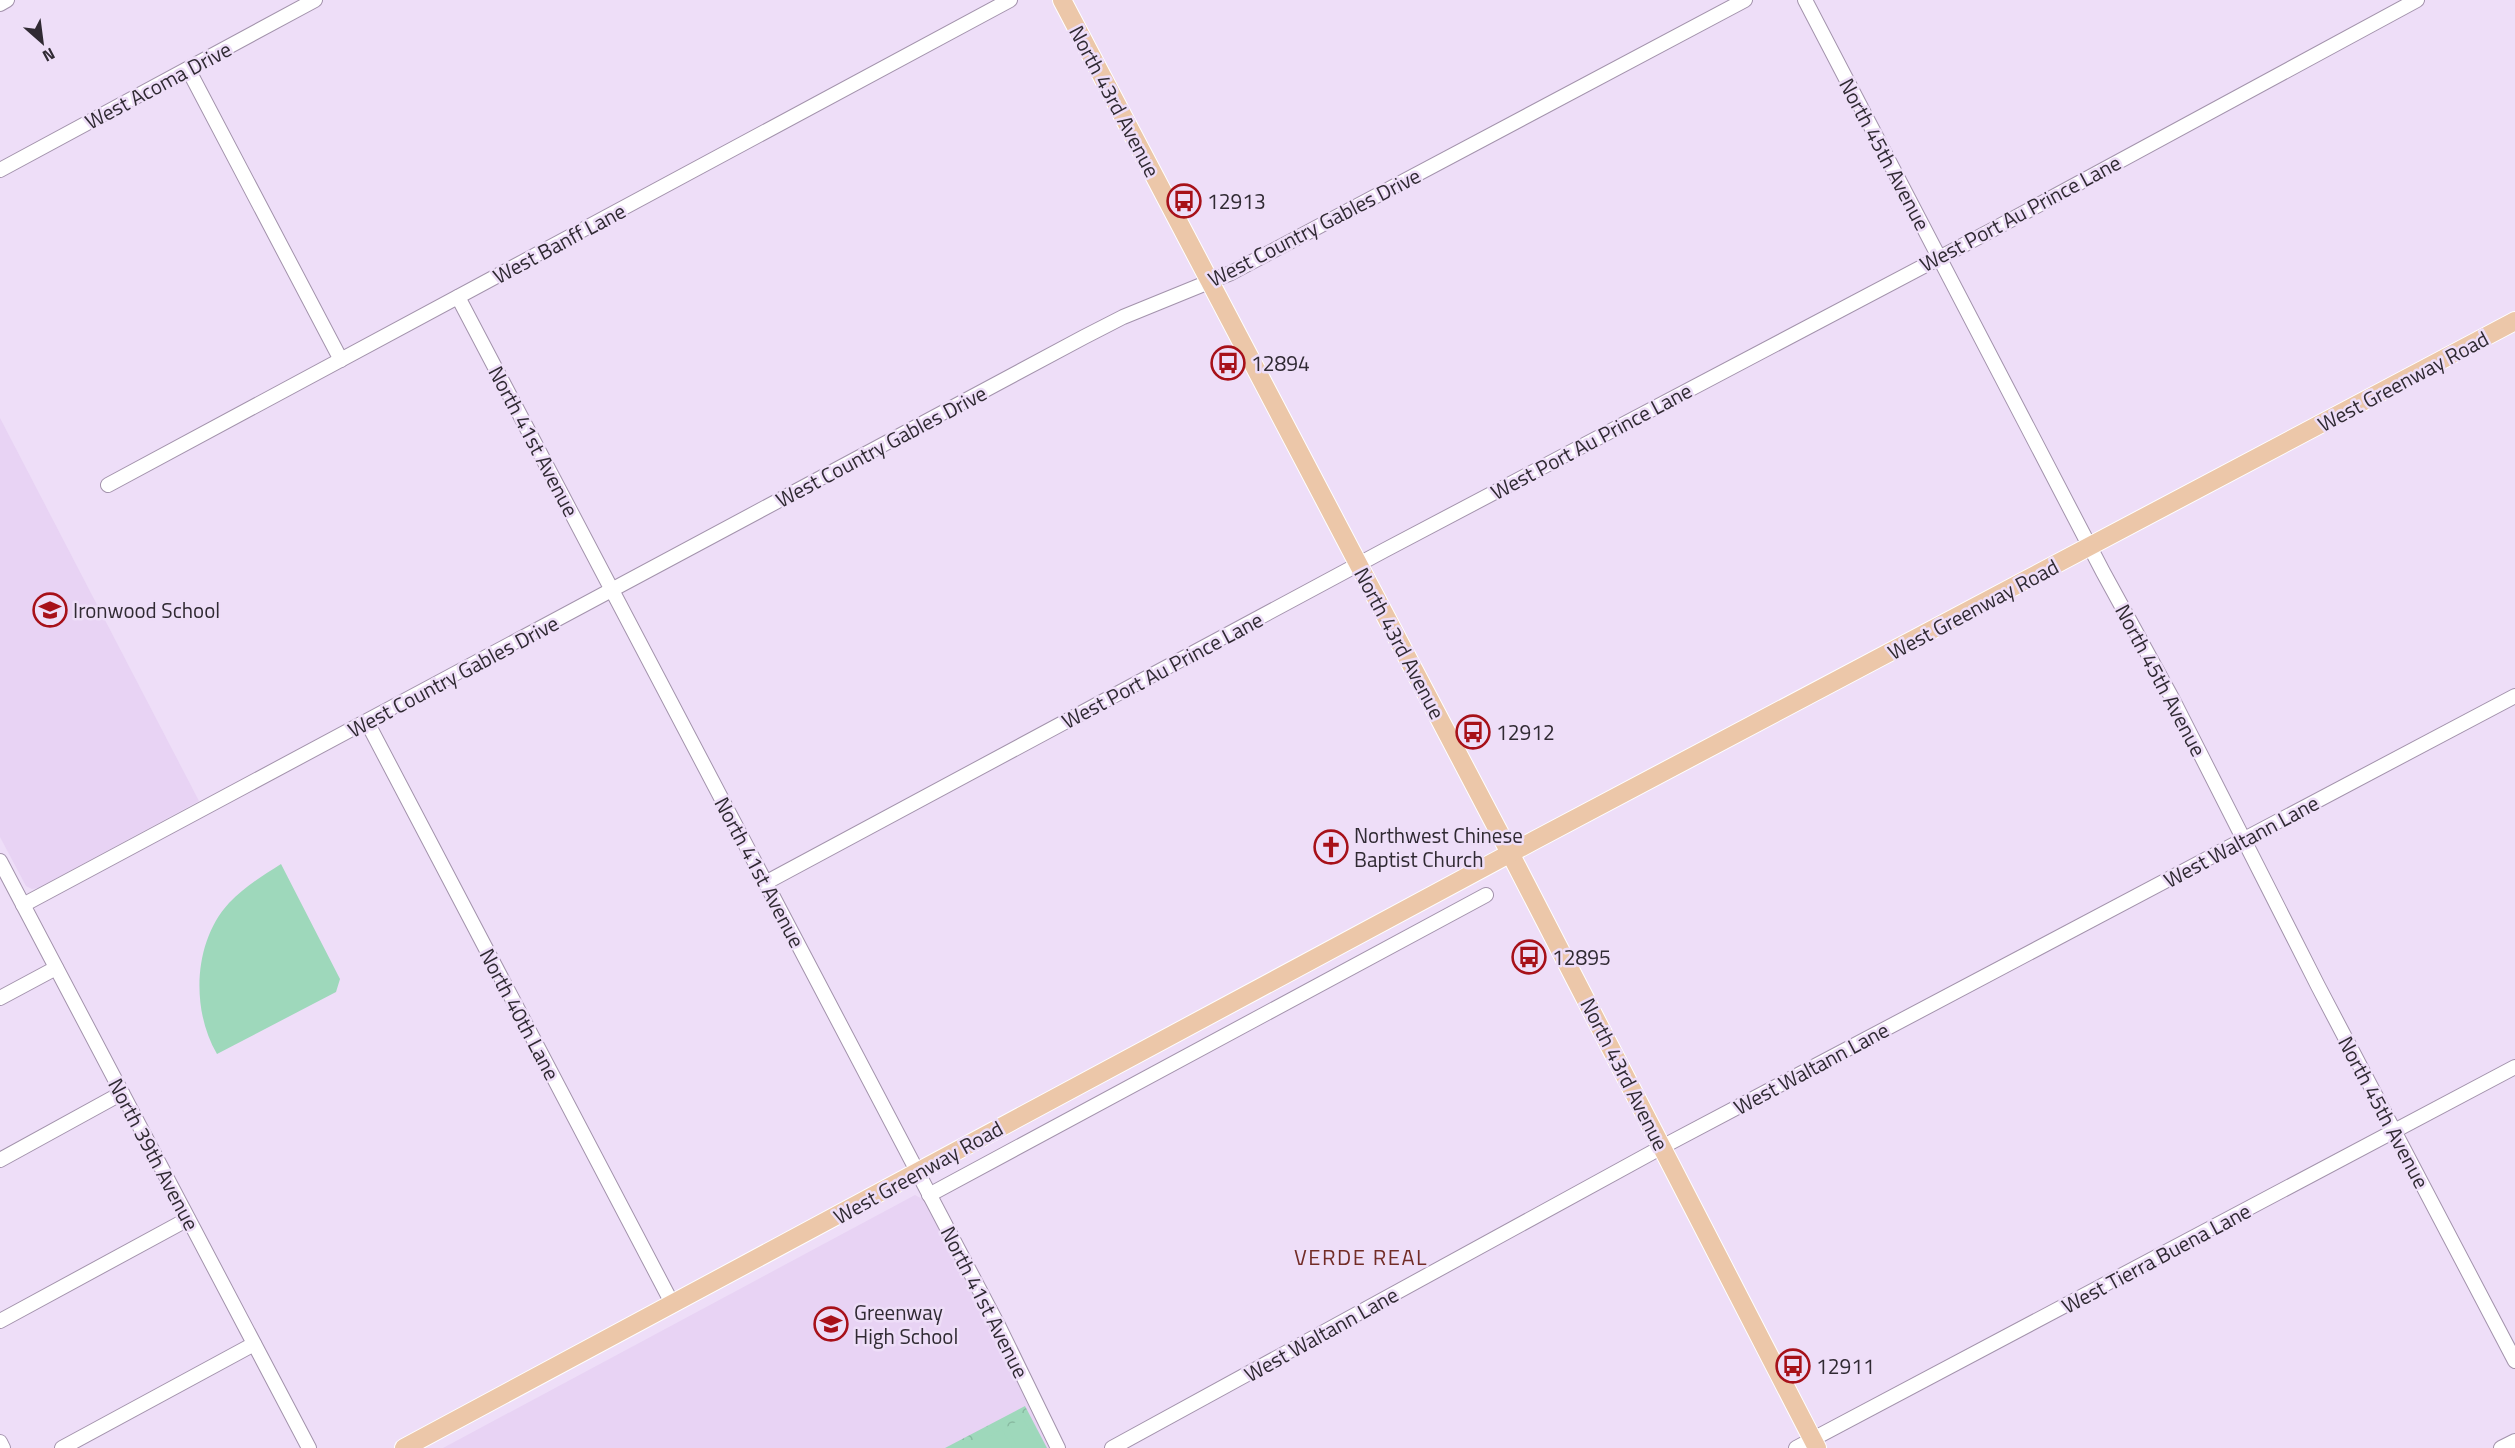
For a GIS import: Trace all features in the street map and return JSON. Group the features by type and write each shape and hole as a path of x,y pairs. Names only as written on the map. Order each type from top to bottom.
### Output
{"main road":[{"name":"North 43rd Avenue","path":"1062,0 1510,853 1815,1443"},
{"name":"West Greenway Road","path":"404,1448 1510,853 2515,321"}],"street":[{"path":"0,4 7,0"},
{"name":"West Acoma Drive","path":"0,170 188,69 291,6 315,0"},
{"name":"West Banff Lane","path":"108,485 1010,0"},
{"name":"West Country Gables Drive","path":"23,905 1083,337 1123,317 1231,273 1745,0"},
{"name":"North 45th Avenue","path":"1804,0 2172,698 2318,986 2515,1361"},
{"name":"West Port Au Prince Lane","path":"765,882 1359,564 1994,230 2417,0"},
{"path":"188,69 341,360"},
{"name":"North 41st Avenue","path":"458,297 999,1327 1058,1448"},
{"name":"West Waltann Lane","path":"1112,1448 1662,1148 2515,696"},
{"name":"North 40th Lane","path":"367,722 673,1305"},
{"name":"North 39th Avenue","path":"0,861 309,1448"},
{"name":"West Greenway Road","path":"929,1195 1486,895"},
{"path":"1431,896 1444,918"},
{"path":"0,998 56,968"},
{"name":"West Tierra Buena Lane","path":"1796,1448 1815,1443 2515,1067"},
{"path":"0,1160 122,1093"},
{"path":"0,1321 189,1219"},
{"path":"62,1448 254,1344"},
{"path":"2501,1448 2515,1441"},
{"path":"0,1442 3,1448"}],"shaded area":[{"name":"Ironwood School","path":"0,418 199,801 38,888 32,889 26,886 0,837"},
{"name":"Greenway High School","path":"915,1195 924,1200 1052,1448 443,1448"}],"green space":[{"path":"281,864 340,979 336,992 217,1054 203,1017 200,997 200,977 208,937 217,919 235,897"},
{"path":"1025,1406 1047,1448 945,1448"},
{"path":"1023,1418 1039,1448 1018,1448 1007,1427"},
{"path":"1002,1429 1012,1448 991,1448 986,1438"}],"place":[{"name":"12913","path":"1184,201"},
{"name":"12894","path":"1228,363"},
{"name":"Ironwood School","path":"50,610"},
{"name":"12912","path":"1473,732"},
{"name":"Northwest Chinese Baptist Church","path":"1331,847"},
{"name":"12895","path":"1529,957"},
{"name":"Greenway High School","path":"831,1324"},
{"name":"12911","path":"1793,1366"}],"district":[{"name":"VERDE REAL","path":"1361,1257"}]}
